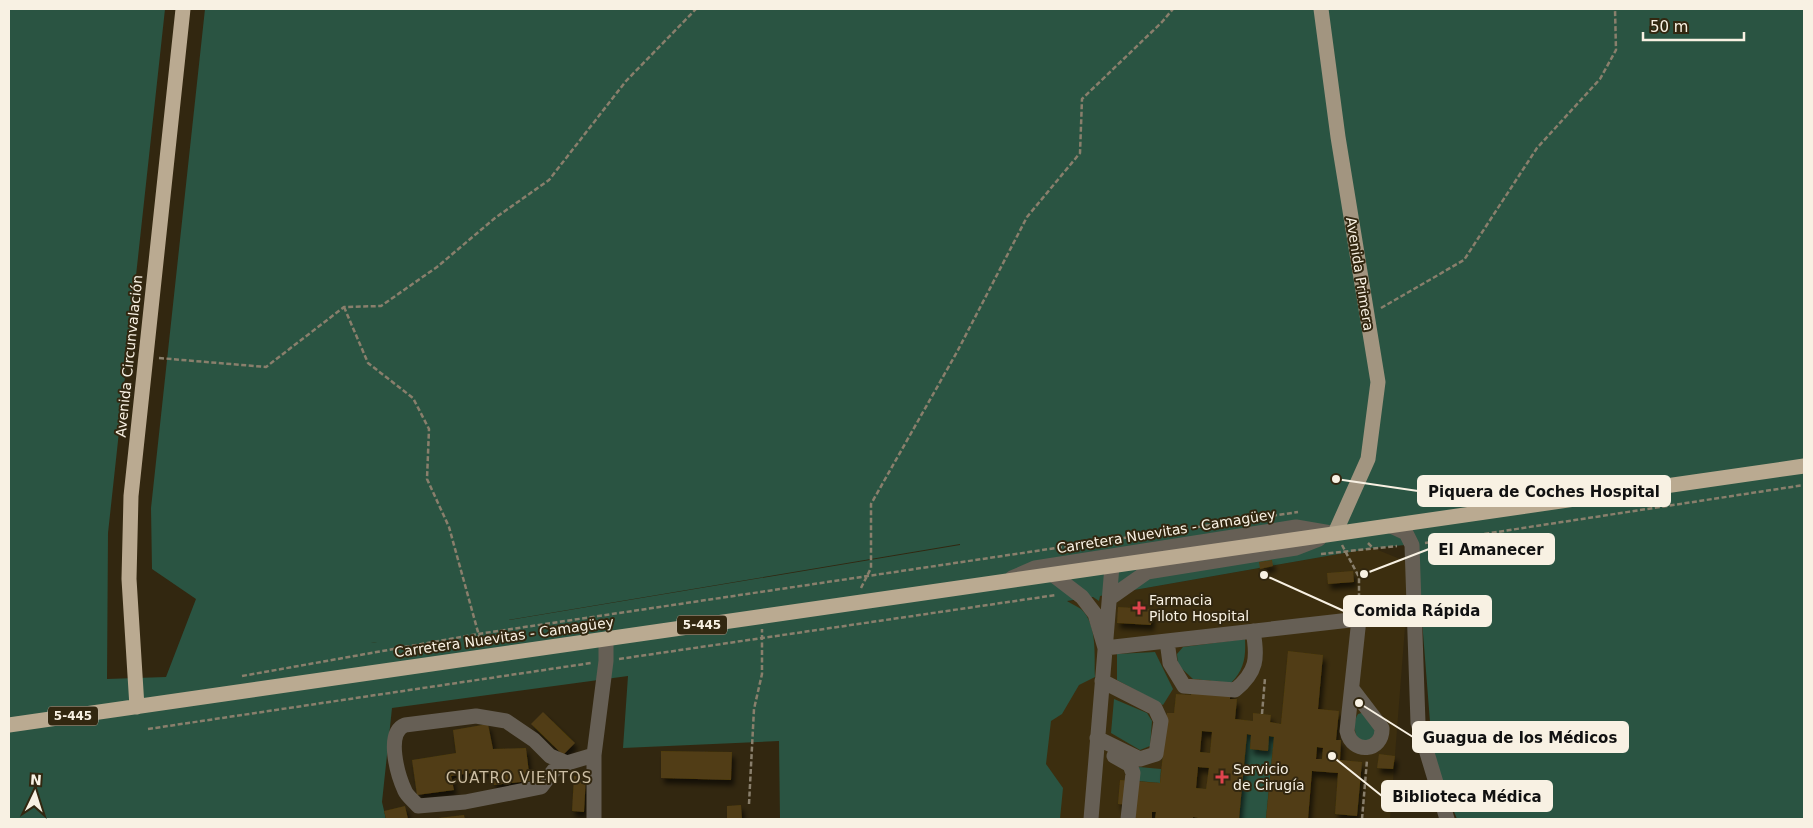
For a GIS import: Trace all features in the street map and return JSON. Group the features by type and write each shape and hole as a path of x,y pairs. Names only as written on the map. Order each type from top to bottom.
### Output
{"highway":[{"name":"Avenida Circunvalación","path":"137,707 129,579 131,496 183,9"},
{"name":"Carretera Nuevitas - Camagüey","path":"9,726 1804,466"}],"main road":[{"name":"Avenida Primera","path":"1321,9 1338,137 1378,382 1368,459 1335,533"}],"street":[{"path":"1391,526 1406,534 1412,545 1418,723 1447,819"},
{"name":"Carretera Nuevitas - Camagüey","path":"1005,581 1034,568 1296,527 1335,533"},
{"path":"1147,572 1296,548 1335,533"},
{"path":"1110,598 1168,557"},
{"path":"1090,819 1112,566"},
{"path":"1052,574 1082,598 1095,614 1105,648"},
{"path":"1105,648 1358,619 1348,737 1356,746 1367,748 1377,744 1381,739 1382,728 1353,690"},
{"path":"1167,641 1170,664 1184,686 1235,690 1248,680 1254,669 1256,646 1253,631"},
{"path":"594,819 594,755 606,661 606,639"},
{"path":"1097,743 1140,759 1156,754 1161,721 1155,708 1102,681"},
{"path":"567,763 550,756 534,740 506,721 476,716 448,718 405,725 400,727 395,734 394,755 406,792 418,806 465,802 541,787 554,770 567,763 594,755"},
{"path":"1097,743 1130,765 1133,773 1128,819"}],"path":[{"path":"145,357 266,367 344,307 381,306 437,267 495,218 549,180 626,81 696,9"},
{"path":"852,603 872,568 871,504 957,352 1027,217 1080,153 1082,99 1162,22 1172,9"},
{"path":"1366,316 1464,260 1537,148 1600,79 1616,50 1615,9"},
{"path":"344,307 368,363 413,398 429,429 427,479 449,528 485,657"},
{"path":"1318,555 1412,545 1804,485"},
{"path":"234,677 478,634 1286,512 1296,511 1303,514"},
{"path":"1335,533 1359,577 1359,596"},
{"path":"749,804 754,709 762,674 764,638 760,617"},
{"path":"1362,819 1368,766 1367,748"}],"shaded area":[{"path":"1373,548 1410,563 1390,819 936,819 1066,602"}],"green space":[{"path":"9,9 165,9 108,533 107,679 166,677 196,599 152,569 151,508 205,9 1804,9 1804,819 1457,819 1433,760 1416,544 1373,548 1100,596 1099,601 1093,597 1067,601 1081,609 1090,623 1094,641 1095,677 1079,685 1062,714 1051,721 1046,764 1063,788 1060,819 780,819 779,741 623,748 628,676 392,708 382,802 386,819 9,819","holes":["960,544 960,545 371,643"]},
{"path":"1245,639 1243,663 1239,673 1231,683 1193,679 1178,665 1177,654 1183,647"},
{"path":"1155,652 1173,689 1163,705 1117,680 1117,654"},
{"path":"1114,699 1147,713 1152,721 1150,746 1140,750 1111,733"},
{"path":"1365,712 1376,733 1369,741 1358,740 1355,730 1355,720 1358,714"},
{"path":"1247,734 1251,735 1250,749 1267,751 1269,736 1274,737 1266,819 1239,819"},
{"path":"1139,767 1161,769 1160,783 1138,781"}],"building":[{"path":"1272,560 1273,566 1260,569 1259,562"},
{"path":"1353,571 1354,582 1328,584 1327,573"},
{"path":"1118,607 1152,609 1151,625 1117,623"},
{"path":"1288,651 1323,655 1318,709 1339,711 1336,740 1341,740 1340,760 1362,762 1357,816 1335,814 1338,773 1312,771 1308,819 1266,819 1274,737 1269,736 1268,751 1250,749 1251,735 1247,734 1239,819 1203,819 1193,817 1193,819 1155,819 1156,812 1152,812 1152,819 1133,819 1135,805 1118,804 1120,780 1160,783 1167,713 1174,713 1176,694 1191,695 1193,679 1231,683 1230,699 1237,699 1235,719 1253,721 1253,713 1271,715 1270,722 1281,724","holes":["1202,731 1212,732 1210,753 1200,752","1317,747 1323,748 1322,759 1316,759","1198,767 1209,768 1206,789 1196,788"]},
{"path":"543,712 575,743 563,755 531,724"},
{"path":"488,724 493,749 526,748 530,781 494,785 491,770 451,776 454,790 417,795 412,760 456,753 453,730"},
{"path":"661,751 732,752 731,780 661,778"},
{"path":"1379,754 1395,756 1393,769 1377,768"},
{"path":"574,776 586,777 584,812 572,811"},
{"path":"741,805 742,819 727,819 727,806"},
{"path":"405,806 408,819 386,819 384,811"},
{"path":"464,815 465,819 438,819 438,818"}],"place":[{"name":"Piquera de Coches Hospital","path":"1336,479"},
{"name":"El Amanecer","path":"1364,574"},
{"name":"Comida Rápida","path":"1264,575"},
{"name":"Farmacia Piloto Hospital","path":"1139,608"},
{"name":"Guagua de los Médicos","path":"1359,703"},
{"name":"Biblioteca Médica","path":"1332,756"},
{"name":"Servicio de Cirugía","path":"1222,777"}],"district":[{"name":"CUATRO VIENTOS","path":"519,778"}]}
